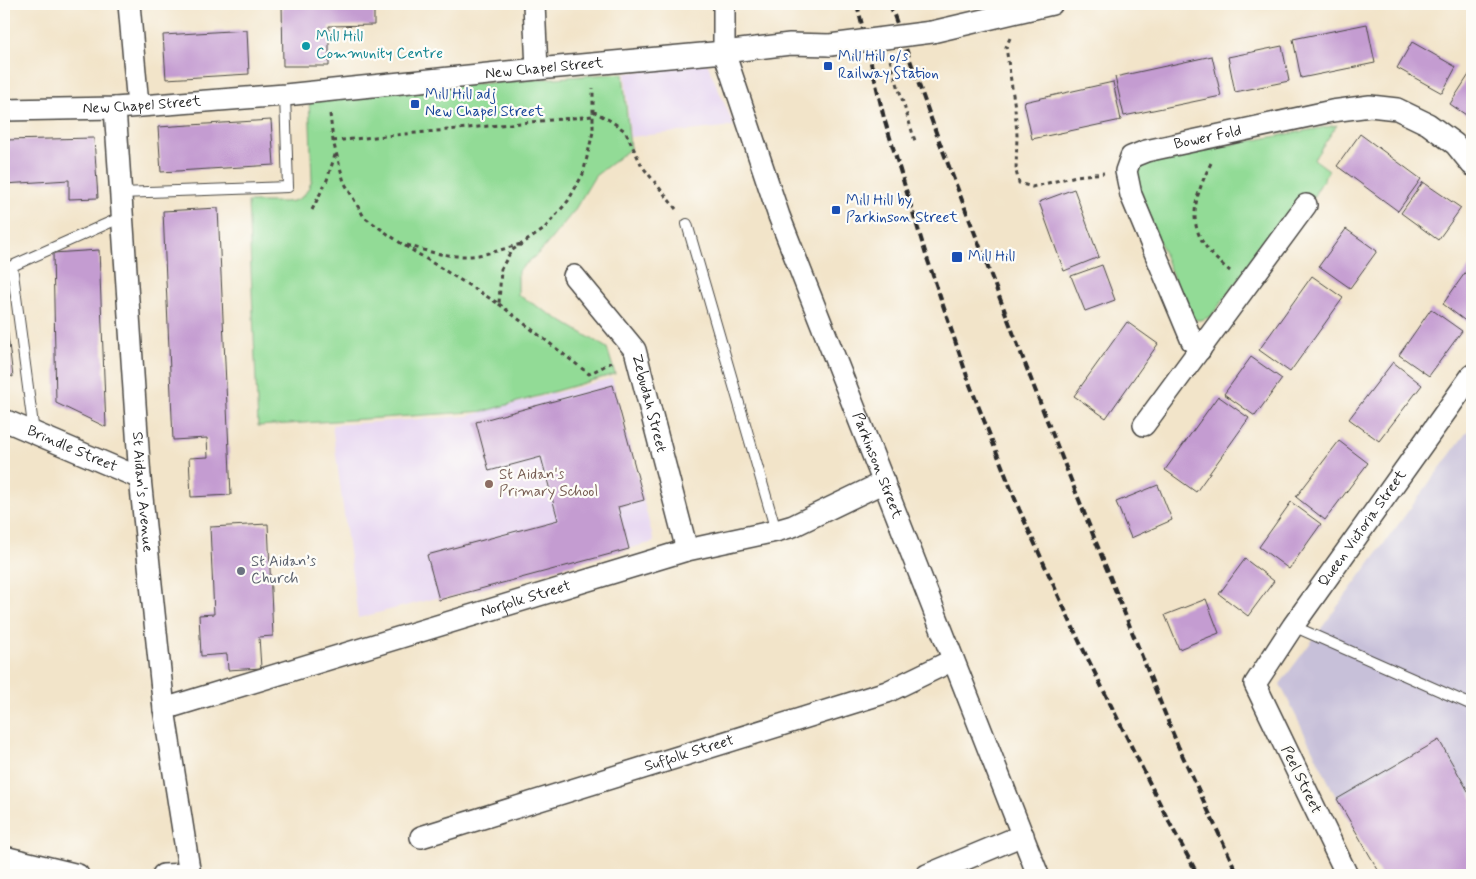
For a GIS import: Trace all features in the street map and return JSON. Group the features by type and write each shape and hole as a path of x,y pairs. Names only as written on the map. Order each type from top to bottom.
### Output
{"street":[{"path":"129,4 138,106"},
{"path":"534,4 537,69"},
{"name":"Parkinson Street","path":"724,4 724,52 779,216 1038,875"},
{"name":"New Chapel Street","path":"4,110 115,108 327,92 790,44 830,45 932,32 1052,4"},
{"name":"Bower Fold","path":"1126,171 1131,157 1146,151 1332,110 1370,106 1397,109 1428,124 1455,144 1472,165"},
{"name":"St Aidan's Avenue","path":"115,108 140,478 164,709 190,875"},
{"path":"1126,171 1131,195 1192,341 1200,350"},
{"path":"1144,425 1306,205"},
{"name":"Zebudah Street","path":"574,276 635,350 687,550"},
{"name":"Queen Victoria Street","path":"1255,684 1293,626 1472,375"},
{"name":"Brindle Street","path":"4,420 140,478"},
{"name":"Norfolk Street","path":"164,709 687,550 793,526 884,482"},
{"name":"Suffolk Street","path":"421,837 887,692 954,660"},
{"name":"Peel Street","path":"1255,684 1347,875"},
{"path":"926,875 1023,836"},
{"path":"4,858 78,875"},
{"path":"163,875 190,875"}],"lane":[{"path":"120,193 288,187 285,95"},
{"path":"4,275 12,266 122,217"},
{"path":"687,224 776,531"},
{"path":"12,266 34,433"},
{"path":"1293,626 1472,705"}],"path":[{"path":"1018,12 1014,31 1006,46 1015,108 1017,135 1016,171 1019,182 1032,187 1076,176 1126,171"},
{"path":"891,62 915,141"},
{"path":"499,304 502,269 511,251 543,230 568,201 583,174 592,132 593,65"},
{"path":"327,92 333,141 344,182 364,217 402,244 499,304 589,374 635,350"},
{"path":"593,111 625,131 642,166 687,224"},
{"path":"333,141 593,116"},
{"path":"1214,136 1217,146 1214,157 1199,188 1194,216 1197,231 1203,242 1220,263 1247,285"},
{"path":"312,210 327,180 336,151"},
{"path":"402,244 434,253 463,256 487,254 524,243"}],"shaded area":[{"path":"707,63 734,126 630,137 625,73"},
{"name":"St Aidan's Primary School","path":"612,378 654,542 358,618 332,425 468,416"},
{"path":"1472,425 1472,875 1381,875 1337,799 1280,684"}],"green space":[{"path":"623,73 630,149 595,176 574,211 542,250 518,271 518,295 607,348 615,374 486,411 258,426 248,202 295,201 303,196 309,187 312,180 309,96"},
{"path":"1337,125 1314,159 1329,170 1312,199 1304,194 1211,316 1199,320 1188,315 1135,180 1139,168 1146,160"}],"building":[{"name":"Mill Hill Community Centre","path":"282,4 374,4 374,25 329,26 329,66 283,66"},
{"path":"1367,24 1375,63 1301,78 1293,39"},
{"path":"247,30 249,74 166,79 163,35"},
{"path":"1412,42 1456,67 1442,93 1397,68"},
{"path":"1282,46 1289,81 1235,92 1228,57"},
{"path":"1212,56 1221,96 1124,116 1115,77"},
{"path":"1472,70 1472,119 1450,104"},
{"path":"1113,82 1121,120 1032,139 1024,102"},
{"path":"271,120 274,165 161,172 158,127"},
{"path":"1360,134 1421,179 1398,211 1337,166"},
{"path":"94,138 98,198 69,199 69,180 4,184 4,140"},
{"path":"1423,182 1461,208 1438,240 1401,213"},
{"path":"1074,189 1099,257 1064,271 1039,202"},
{"path":"218,208 231,495 191,497 189,458 208,457 207,438 173,440 163,211"},
{"path":"1346,229 1377,251 1350,288 1319,266"},
{"path":"99,250 106,427 56,403 53,253"},
{"path":"1472,263 1472,326 1443,304"},
{"path":"1102,265 1115,300 1085,311 1071,276"},
{"path":"1312,276 1343,298 1290,372 1259,350"},
{"path":"1431,309 1462,331 1429,376 1399,355"},
{"path":"5,310 13,377 4,373"},
{"path":"1127,322 1158,344 1106,418 1074,396"},
{"path":"1251,357 1282,379 1255,416 1224,394"},
{"path":"1393,362 1422,385 1379,441 1349,419"},
{"path":"613,385 644,500 618,507 629,549 439,600 427,555 558,520 541,457 489,471 476,422"},
{"path":"1218,396 1249,418 1196,492 1165,470"},
{"path":"1339,441 1368,463 1325,520 1296,497"},
{"path":"1158,485 1172,520 1131,538 1116,502"},
{"path":"1291,502 1321,524 1289,569 1259,547"},
{"name":"St Aidan’s Church","path":"268,524 273,636 259,637 261,668 228,670 227,654 201,656 199,615 214,614 210,527"},
{"path":"1245,559 1274,581 1248,616 1219,594"},
{"path":"1206,599 1219,633 1179,649 1165,615"},
{"path":"1439,740 1472,798 1472,875 1381,875 1337,799"}],"railway":[{"path":"857,4 884,118 926,255 970,385 1019,509 1080,643 1168,820 1198,875"},
{"path":"890,4 938,138 1046,418 1178,746 1238,875"}],"place":[{"name":"Mill Hill Community Centre","path":"306,46"},
{"name":"Mill Hill o/s Railway Station","path":"828,66"},
{"name":"Mill Hill adj New Chapel Street","path":"415,104"},
{"name":"Mill Hill by Parkinson Street","path":"836,210"},
{"name":"Mill Hill","path":"957,257"},
{"name":"St Aidan's Primary School","path":"489,484"},
{"name":"St Aidan’s Church","path":"241,571"}]}
